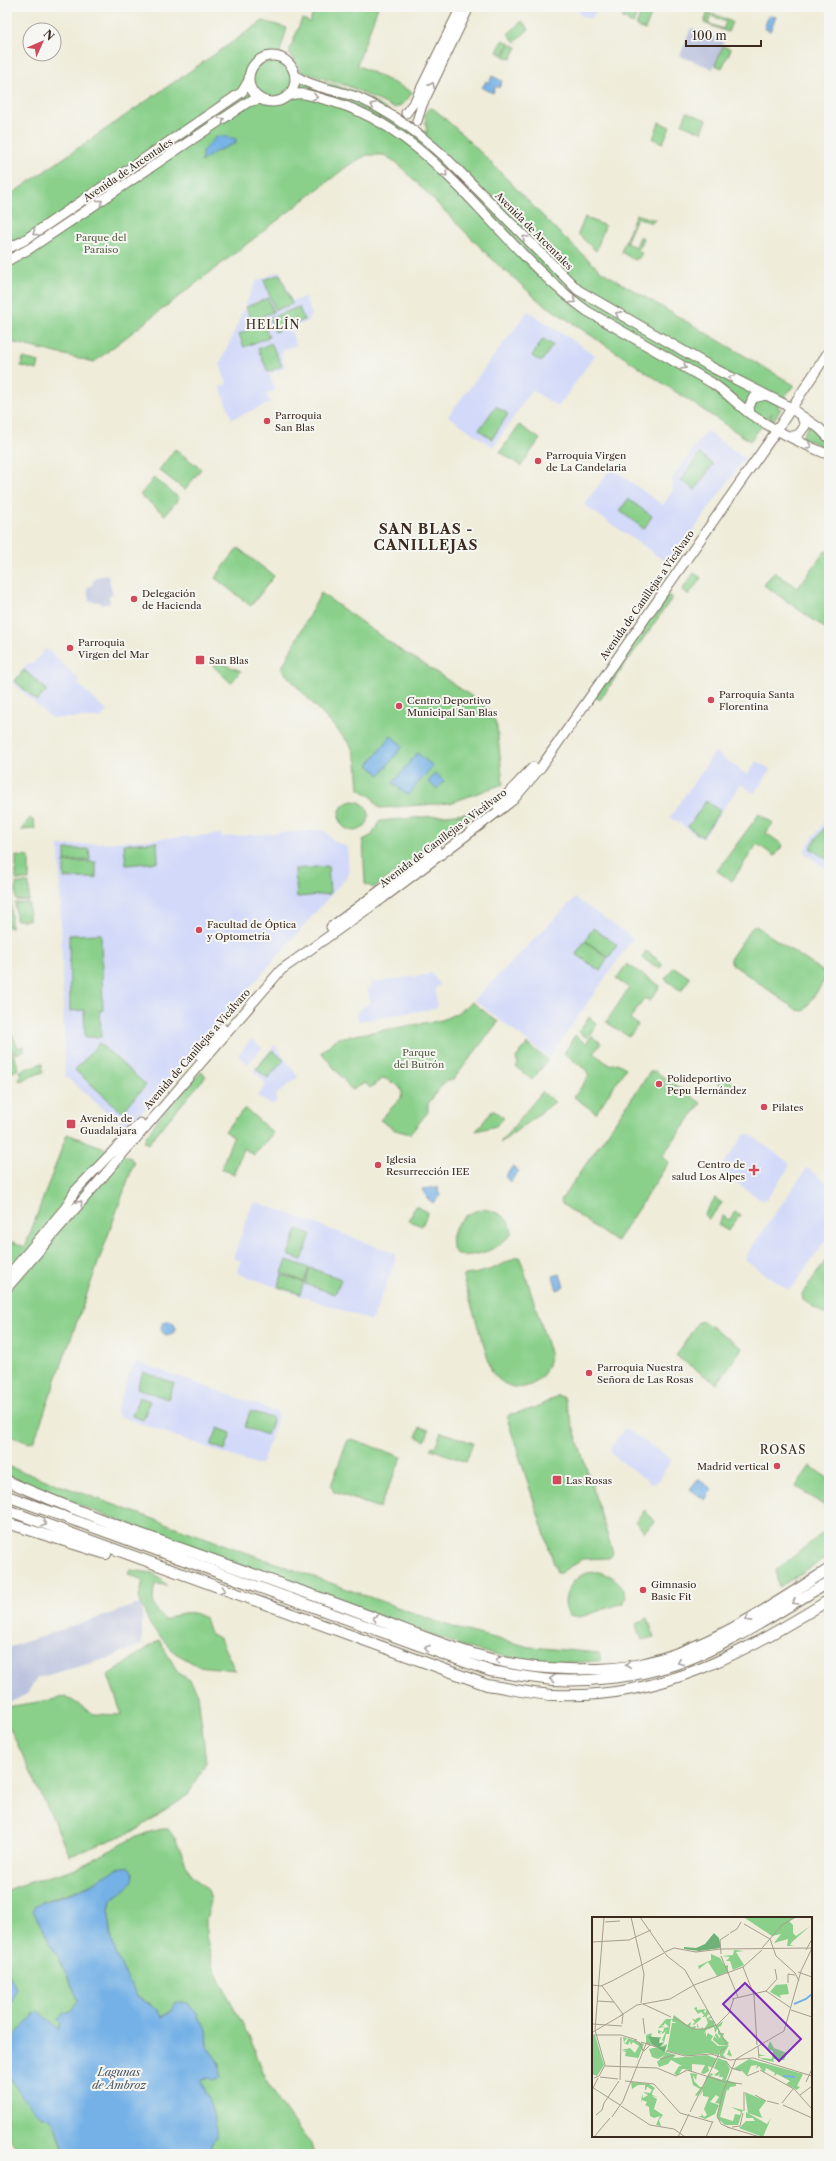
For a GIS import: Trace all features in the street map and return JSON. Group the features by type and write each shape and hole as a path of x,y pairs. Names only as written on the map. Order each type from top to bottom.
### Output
{"highway":[{"path":"7,1481 114,1526 492,1660 551,1668 594,1668 639,1664 686,1650 717,1636 758,1613 829,1569"},
{"path":"7,1496 490,1671 553,1680 596,1679 640,1673 677,1664 720,1644 829,1582"},
{"path":"7,1510 186,1577 487,1685 552,1695 605,1694 652,1686 711,1666 775,1633 829,1600"},
{"path":"7,1523 186,1577"},
{"path":"227,1576 322,1599"}],"main road":[{"path":"461,7 415,101 406,113 406,126 409,135 417,147 543,275 569,298 587,311 728,393 750,414 789,436 829,455"},
{"path":"450,162 445,153 420,130 417,121 422,106 470,7"},
{"path":"288,96 295,84 295,75 292,66 285,60 270,56 256,62 250,70 249,80 253,91 261,99 273,102 288,96 297,92 342,104 373,117 417,147"},
{"name":"Avenida de Arcentales","path":"295,75 304,81 362,100 391,115 424,139 450,162 578,290 713,368 788,407 803,421 829,438"},
{"name":"Avenida de Arcentales","path":"7,249 23,241 242,92 249,80"},
{"name":"Avenida de Arcentales","path":"7,261 29,250 248,102 261,99"},
{"path":"391,115 406,113"},
{"path":"373,117 383,118 396,126 406,126 417,121"},
{"name":"Avenida de Canillejas a Vicálvaro","path":"7,1288 281,970 383,898 513,800 541,767 775,428 829,342"},
{"name":"Avenida de Canillejas a Vicálvaro","path":"788,407 829,351"},
{"path":"750,414 749,407 753,398 766,395"},
{"path":"789,436 799,434 803,421"},
{"name":"Avenida de Canillejas a Vicálvaro","path":"7,1277 66,1208 75,1192 135,1129 264,979 280,964 360,904 496,806 513,790 536,764 775,428"}],"shaded area":[{"path":"577,7 598,7 595,14 589,19 579,14"},
{"path":"691,28 724,42 713,69 680,56"},
{"path":"280,271 292,301 305,297 312,315 308,317 309,321 293,327 294,330 291,331 296,345 282,350 283,353 281,354 285,368 269,374 275,390 266,394 270,403 232,419 220,387 227,384 220,364 256,281"},
{"path":"528,311 595,355 558,407 532,390 493,447 448,416"},
{"path":"706,431 745,458 669,564 584,505 611,468 663,505 673,490 672,479"},
{"path":"108,575 113,595 109,596 110,603 101,605 100,602 89,601 87,588 93,584 92,581 96,579 96,577"},
{"path":"46,648 79,680 77,683 107,711 101,718 51,718 12,682 28,664 34,663"},
{"path":"715,752 747,775 757,761 771,770 754,793 741,784 702,839 670,817"},
{"path":"829,815 829,871 806,854 805,849"},
{"path":"325,831 334,841 347,847 349,874 127,1129 65,1076 59,846 221,834 222,837"},
{"path":"575,898 633,938 549,1058 474,1000"},
{"path":"431,972 440,985 435,988 437,1008 358,1021 357,1012 370,1002 367,989 371,986 370,983 410,977 410,975 413,977 427,975"},
{"path":"251,1039 262,1048 248,1064 238,1055"},
{"path":"275,1045 298,1077 277,1094 275,1098 277,1100 272,1105 257,1096 266,1085 263,1082 264,1080 253,1071"},
{"name":"Centro de salud Los Alpes","path":"749,1134 788,1162 789,1167 767,1199 761,1200 722,1172 721,1167 744,1135"},
{"path":"807,1168 829,1184 829,1235 792,1288 787,1289 746,1261 746,1255"},
{"path":"257,1202 394,1253 396,1259 372,1321 237,1273 241,1261 233,1258 252,1205"},
{"path":"137,1362 275,1411 278,1416 262,1463 257,1465 119,1416 116,1411 133,1364"},
{"path":"625,1428 672,1460 657,1482 651,1483 611,1454 610,1449"},
{"path":"142,1603 142,1644 110,1658 37,1678 27,1694 7,1704 7,1648"}],"green space":[{"path":"315,7 378,7 357,65 412,92 400,106 394,108 348,86 302,72 290,55 290,49 302,19 310,22"},
{"path":"643,7 654,7 645,30 636,26"},
{"path":"626,8 637,13 633,24 628,22 629,20 622,19"},
{"path":"708,12 712,14 708,23 723,29 726,22 713,17 714,14 732,22 728,32 704,23"},
{"name":"Parque del Paraíso","path":"263,21 287,28 280,52 301,76 335,85 365,97 427,133 425,115 430,108 434,109 477,148 558,232 601,271 794,385 777,407 781,409 773,421 770,419 772,413 750,441 539,301 504,269 505,272 396,162 384,155 367,155 349,165 94,362 7,341 7,197"},
{"path":"522,21 529,29 515,42 508,34"},
{"path":"503,40 509,43 503,55 497,52"},
{"path":"510,44 517,47 511,59 504,56"},
{"path":"723,46 731,49 722,68 715,65"},
{"path":"687,112 707,120 702,132 682,124"},
{"path":"659,122 670,127 663,143 653,139"},
{"path":"636,214 655,220 651,223 637,217 626,243 636,247 640,236 643,238 638,251 642,253 639,258 635,260 621,252"},
{"path":"585,217 605,226 596,251 578,234"},
{"path":"280,274 292,304 275,310 264,280"},
{"path":"268,298 273,312 251,320 246,307"},
{"path":"299,307 304,320 275,332 270,318"},
{"path":"264,324 269,337 244,347 239,334"},
{"path":"543,339 553,345 541,362 532,356"},
{"path":"271,343 282,366 268,372 258,349"},
{"path":"23,358 39,362 37,370 21,366"},
{"path":"496,406 508,414 492,439 479,430"},
{"path":"519,425 540,439 521,466 500,452"},
{"path":"809,425 829,443 829,450 802,437"},
{"path":"175,449 201,469 185,490 159,470"},
{"path":"699,454 713,464 695,490 681,480"},
{"path":"154,478 179,498 165,515 140,495"},
{"path":"628,499 652,516 644,529 620,511"},
{"path":"238,548 274,576 251,606 215,578"},
{"path":"829,550 829,631 764,585 774,572 798,588 825,551 827,552"},
{"path":"694,573 701,578 689,595 682,590"},
{"name":"Centro Deportivo Municipal San Blas","path":"321,593 403,652 421,662 477,700 491,712 497,727 503,784 450,803 379,808 372,797 359,789 357,761 350,744 281,669"},
{"path":"667,595 672,598 646,635 641,632"},
{"path":"640,633 645,636 629,659 624,656"},
{"path":"624,657 628,660 614,680 609,677"},
{"path":"216,661 241,671 231,683 213,666"},
{"path":"24,670 47,690 37,701 15,681"},
{"path":"609,678 613,681 600,700 595,697"},
{"path":"354,801 365,805 369,816 365,827 354,831 343,827 339,816 343,805"},
{"path":"706,801 720,811 702,837 688,827"},
{"path":"478,812 374,888 365,884 363,840 372,835 380,821"},
{"path":"759,814 773,823 766,833 783,845 775,856 757,844 732,881 717,871"},
{"path":"30,818 34,821 35,829 21,830"},
{"path":"829,821 829,855 826,859 810,848"},
{"path":"157,842 158,862 126,865 124,844"},
{"path":"65,849 89,849 90,860 65,861"},
{"path":"16,856 29,857 29,880 16,880"},
{"path":"64,862 96,862 96,878 64,878"},
{"path":"328,866 330,894 297,897 295,869"},
{"path":"16,883 29,883 29,901 16,900"},
{"path":"7,895 11,895 11,928 7,927"},
{"path":"15,903 29,903 29,920 16,920"},
{"path":"753,926 756,926 825,973 826,978 804,1011 797,1010 732,964 730,959"},
{"path":"593,928 617,945 609,957 585,941"},
{"path":"101,934 103,1010 100,1010 101,1037 85,1037 84,1010 70,1011 69,935"},
{"path":"585,941 608,958 600,971 576,954"},
{"path":"646,951 661,962 662,965 660,969 642,958"},
{"path":"627,964 660,986 650,1001 644,998 630,1019 638,1025 629,1037 606,1022 629,988 616,979"},
{"path":"674,967 690,978 681,991 665,979"},
{"name":"Parque del Butrón","path":"472,1002 498,1022 453,1080 444,1082 428,1104 428,1112 410,1134 395,1130 380,1120 401,1098 402,1092 399,1086 384,1078 370,1088 365,1083 352,1090 321,1052 338,1038 442,1020 457,1013"},
{"path":"589,1017 597,1024 587,1038 579,1032"},
{"path":"12,1034 18,1048 23,1046 25,1050 15,1054 13,1049 7,1051 7,1037"},
{"path":"575,1035 586,1044 591,1036 601,1043 594,1053 609,1065 617,1063 626,1068 596,1113 574,1097 589,1076 586,1070 564,1053"},
{"path":"99,1043 146,1085 122,1112 75,1070"},
{"path":"527,1044 548,1060 532,1080 516,1067 518,1064 516,1058"},
{"path":"272,1050 284,1060 268,1078 256,1069"},
{"path":"12,1051 19,1069 8,1074 7,1053"},
{"path":"42,1063 43,1072 20,1081 19,1078 22,1076 20,1071"},
{"path":"655,1071 701,1103 662,1156 669,1162 616,1242 562,1204 561,1200 650,1072"},
{"path":"201,1072 206,1076 149,1144 144,1142 152,1127 160,1117"},
{"path":"724,1077 734,1084 731,1092 719,1084"},
{"path":"542,1092 555,1102 500,1143"},
{"path":"245,1108 273,1133 254,1155 243,1148 234,1174 221,1169 233,1137 225,1131"},
{"path":"493,1110 504,1118 496,1126 476,1131"},
{"path":"67,1134 131,1158 134,1163 34,1441 29,1443 7,1435 7,1240 25,1247"},
{"path":"715,1198 722,1203 709,1219 704,1215"},
{"path":"415,1206 428,1212 422,1226 409,1221"},
{"path":"483,1209 503,1216 510,1224 511,1234 506,1240 487,1251 472,1255 457,1255 453,1247 452,1240 453,1232 456,1226 468,1215"},
{"path":"735,1212 740,1215 728,1231 718,1225 723,1216 729,1220"},
{"path":"297,1229 311,1234 302,1260 288,1255"},
{"path":"829,1256 829,1317 803,1300 802,1294"},
{"path":"516,1257 520,1257 550,1353 548,1364 543,1374 537,1381 528,1386 519,1387 510,1386 500,1381 492,1372 463,1278 465,1275 492,1269"},
{"path":"287,1260 309,1268 304,1282 282,1273"},
{"path":"310,1268 341,1279 335,1294 305,1284"},
{"path":"282,1275 304,1282 300,1294 278,1287"},
{"path":"703,1321 742,1348 717,1384 676,1356 698,1322"},
{"path":"143,1372 174,1383 168,1399 137,1388"},
{"path":"557,1396 564,1397 613,1553 609,1558 582,1559 560,1573 557,1573 507,1418 510,1414 535,1408"},
{"path":"139,1397 150,1401 143,1420 132,1416"},
{"path":"250,1411 273,1418 267,1435 245,1427"},
{"path":"420,1427 429,1430 425,1441 416,1437"},
{"path":"218,1428 231,1433 225,1450 211,1445"},
{"path":"441,1432 473,1443 466,1462 431,1449 432,1446 435,1447"},
{"path":"352,1439 402,1457 379,1508 334,1492 331,1486 347,1441"},
{"path":"7,1466 455,1628 530,1647 599,1653 601,1661 550,1662 501,1656 468,1648 91,1510 7,1475"},
{"path":"810,1466 829,1479 829,1509 796,1486"},
{"path":"645,1510 654,1522 644,1532 635,1521"},
{"path":"829,1528 829,1556 779,1587 775,1571"},
{"path":"130,1570 153,1573 167,1585 155,1584 153,1596 154,1604 165,1621 176,1615 185,1613 194,1613 205,1618 210,1633 220,1639 235,1670 198,1666 175,1653 150,1625 139,1598 143,1580 128,1574"},
{"path":"590,1572 600,1572 609,1575 622,1587 626,1596 623,1603 580,1617 569,1615 565,1604 570,1586 584,1574"},
{"path":"648,1618 654,1637 642,1640 636,1624"},
{"path":"159,1640 179,1674 190,1680 198,1694 206,1762 187,1796 136,1830 70,1856 7,1722 7,1707 56,1699 65,1696 94,1714 122,1715 108,1675"},
{"path":"168,1829 176,1840 191,1875 208,1890 211,1901 206,1919 206,1935 213,1966 249,2036 270,2089 299,2130 311,2144 314,2154 202,2154 210,2149 212,2142 209,2098 207,2097 202,2081 204,2078 209,2078 213,2081 219,2072 220,2064 208,2048 207,2029 199,2019 198,2013 184,2002 162,2017 151,2004 138,1998 125,1975 115,1951 109,1926 109,1913 111,1900 130,1885 90,1884 82,1889 43,1901 62,1965 79,2001 61,2024 59,2031 34,2013 30,2021 23,2029 15,2036 7,2039 7,2008 11,2004 10,1975 7,1971 7,1890 78,1867 147,1833"},
{"path":"7,2073 26,2102 54,2121 65,2154 21,2154 7,2134"}],"water":[{"path":"769,15 776,17 770,31 764,28"},
{"path":"492,76 502,81 499,88 496,86 493,93 482,88 486,81 489,83"},
{"path":"223,136 236,139 236,143 215,152 201,162 203,150 216,137"},
{"path":"391,736 403,746 380,775 368,765"},
{"path":"417,753 433,766 408,795 393,783"},
{"path":"435,773 444,781 437,789 428,782"},
{"path":"512,1167 519,1171 510,1182 505,1177"},
{"path":"437,1187 440,1196 433,1203 427,1198 422,1189"},
{"path":"560,1274 564,1287 557,1290 553,1276"},
{"path":"165,1321 171,1321 175,1325 175,1331 171,1335 165,1335 161,1331 161,1325"},
{"path":"698,1479 712,1489 705,1500 690,1489"},
{"name":"Lagunas de Ambroz","path":"130,1867 134,1877 132,1882 125,1890 111,1900 109,1913 109,1926 115,1951 125,1975 138,1998 155,2007 162,2017 171,2012 176,2002 184,2002 198,2013 199,2019 207,2029 208,2048 220,2064 220,2078 213,2081 209,2078 204,2078 202,2081 207,2097 209,2098 217,2130 217,2138 212,2142 210,2149 202,2154 65,2154 58,2130 52,2120 42,2116 26,2102 7,2073 7,2039 13,2037 38,2011 59,2030 61,2024 58,2020 64,2013 70,2011 79,2001 62,1965 33,1911 35,1905 82,1889 117,1869"},
{"path":"7,1971 16,1988 11,2004 7,2008"}],"place":[{"name":"Parroquia San Blas","path":"267,421"},
{"name":"Parroquia Virgen de La Candelaria","path":"538,461"},
{"name":"Delegación de Hacienda","path":"134,599"},
{"name":"Parroquia Virgen del Mar","path":"70,648"},
{"name":"San Blas","path":"200,660"},
{"name":"Parroquia Santa Florentina","path":"711,700"},
{"name":"Centro Deportivo Municipal San Blas","path":"399,706"},
{"name":"Facultad de Óptica y Optometría","path":"199,930"},
{"name":"Polideportivo Pepu Hernández","path":"659,1084"},
{"name":"Pilates","path":"764,1107"},
{"name":"Avenida de Guadalajara","path":"71,1124"},
{"name":"Iglesia Resurrección IEE","path":"378,1165"},
{"name":"Centro de salud Los Alpes","path":"754,1170"},
{"name":"Parroquia Nuestra Señora de Las Rosas","path":"589,1373"},
{"name":"Madrid vertical","path":"777,1466"},
{"name":"Las Rosas","path":"557,1480"},
{"name":"Gimnasio Basic Fit","path":"643,1590"}],"district":[{"name":"HELLÍN","path":"273,324"},
{"name":"SAN BLAS - CANILLEJAS","path":"426,538"},
{"name":"ROSAS","path":"783,1449"}]}
